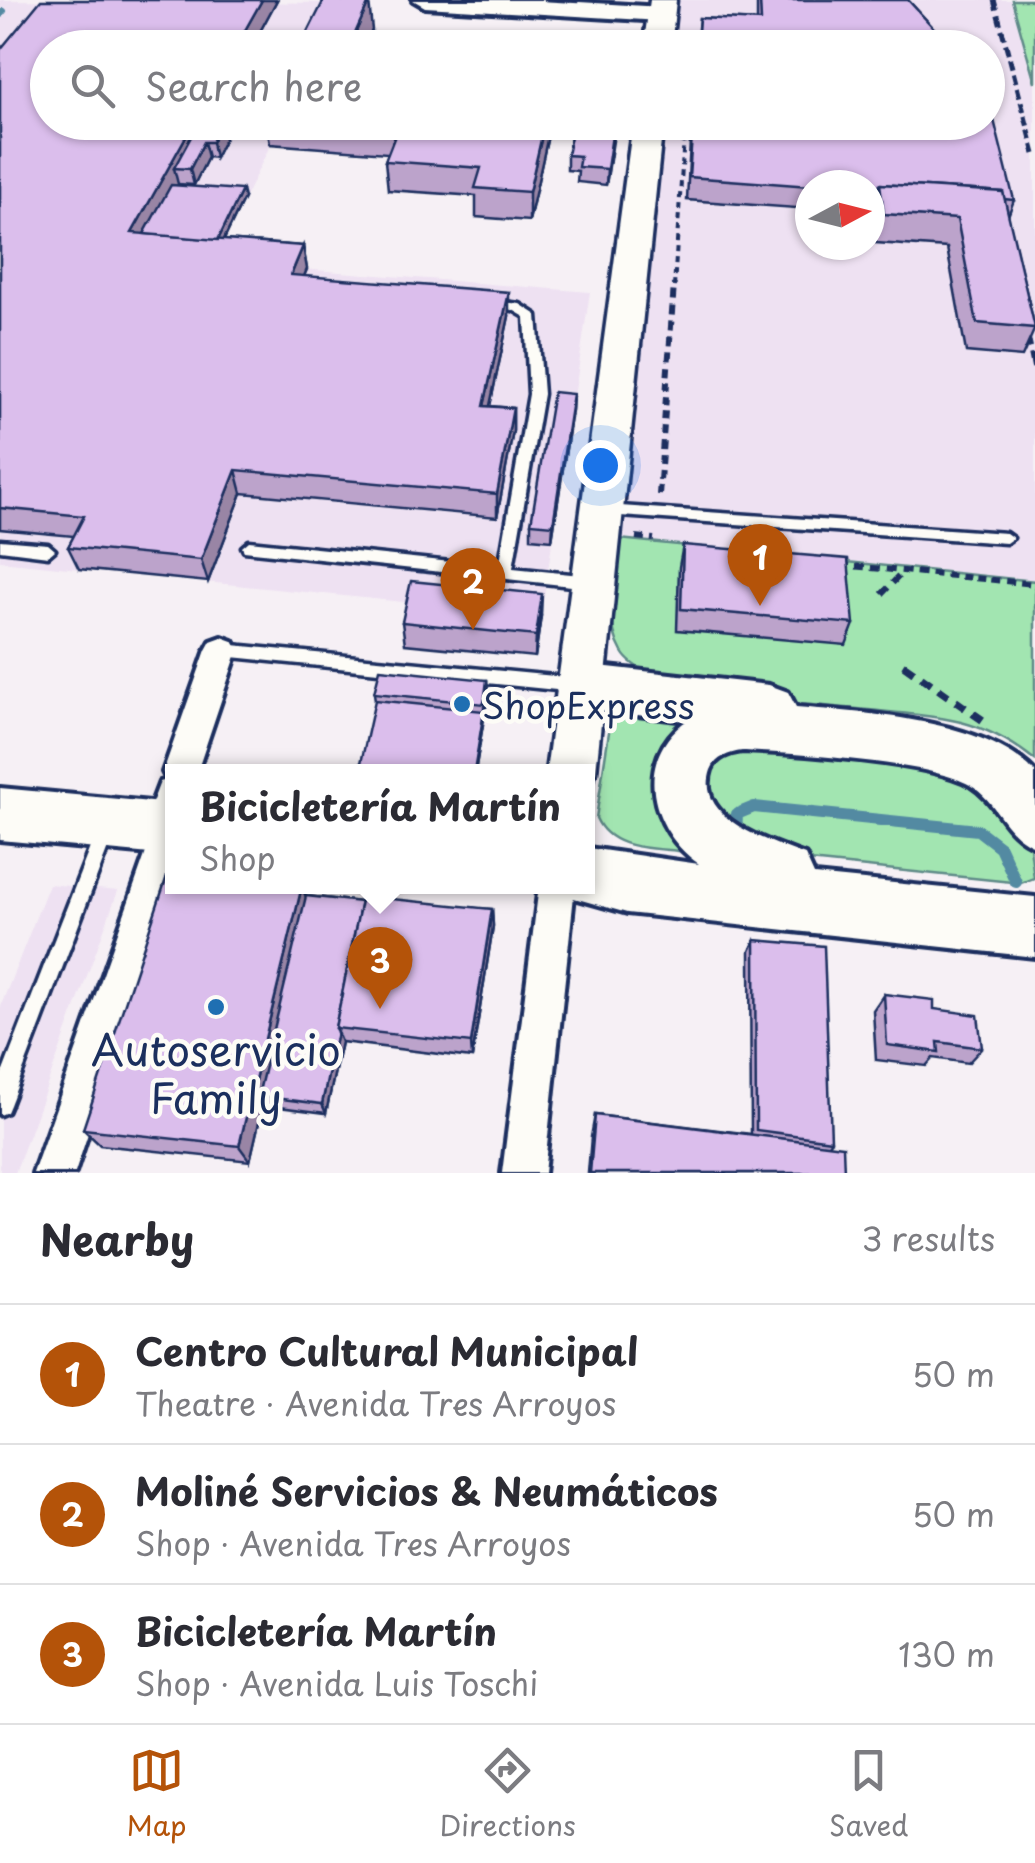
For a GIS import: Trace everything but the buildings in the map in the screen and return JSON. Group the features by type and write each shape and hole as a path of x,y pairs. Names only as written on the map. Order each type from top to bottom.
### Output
{"main road":[{"path":"572,764 646,140"},
{"path":"581,686 952,730 991,742 1035,774"},
{"path":"784,874 728,852 702,833 686,810 682,771 692,750 711,734 748,727 963,755 1005,780 1035,820"},
{"path":"0,814 157,821"},
{"path":"595,860 629,858 1035,902"},
{"path":"595,878 627,885 1035,928"}],"street":[{"path":"425,0 662,7"},
{"path":"183,764 222,650"},
{"path":"54,1173 157,821"},
{"path":"523,1173 556,894"}],"lane":[{"path":"473,303 522,309 535,325 536,394 505,573"},
{"path":"602,510 1006,538"},
{"path":"0,545 48,550"},
{"path":"249,548 594,582"},
{"path":"222,650 581,686"},
{"path":"0,1105 157,821"}],"path":[{"path":"654,543 684,140"},
{"path":"829,564 1035,584"},
{"path":"882,594 903,572"},
{"path":"904,664 988,724"}],"shaded area":[{"path":"0,0 339,3 326,30 30,30 30,140 273,140 214,262 590,292 541,616 0,561"},
{"path":"676,0 1012,0 1035,82 1035,581 619,539 661,140 1005,140 1005,30 673,30"},
{"path":"49,884 118,891 15,1173 0,1173 0,1008"}],"green space":[{"path":"1012,0 1035,0 1035,82"},
{"path":"619,539 1035,581 1035,760 1000,737 961,722 725,694 679,684 643,670 622,652 613,626"},
{"path":"612,712 719,716 687,852 623,842 603,829 596,818"},
{"path":"730,743 958,766 1029,839 1034,878 1021,883 790,859 716,820 704,768"}],"waterway":[{"path":"0,16 4,11"},
{"path":"736,836 737,814 754,807 978,830 1000,847 1016,882"}],"railway":[{"path":"994,0 1002,30"},
{"path":"1005,41 1035,154"},
{"path":"1023,315 1035,372"}],"place":[{"name":"Centro Cultural Municipal","path":"760,606"},
{"name":"Moliné Servicios & Neumáticos","path":"473,630"},
{"name":"ShopExpress","path":"462,704"},
{"name":"Autoservicio Family","path":"216,1007"},
{"name":"Bicicletería Martín","path":"380,1009"}]}
